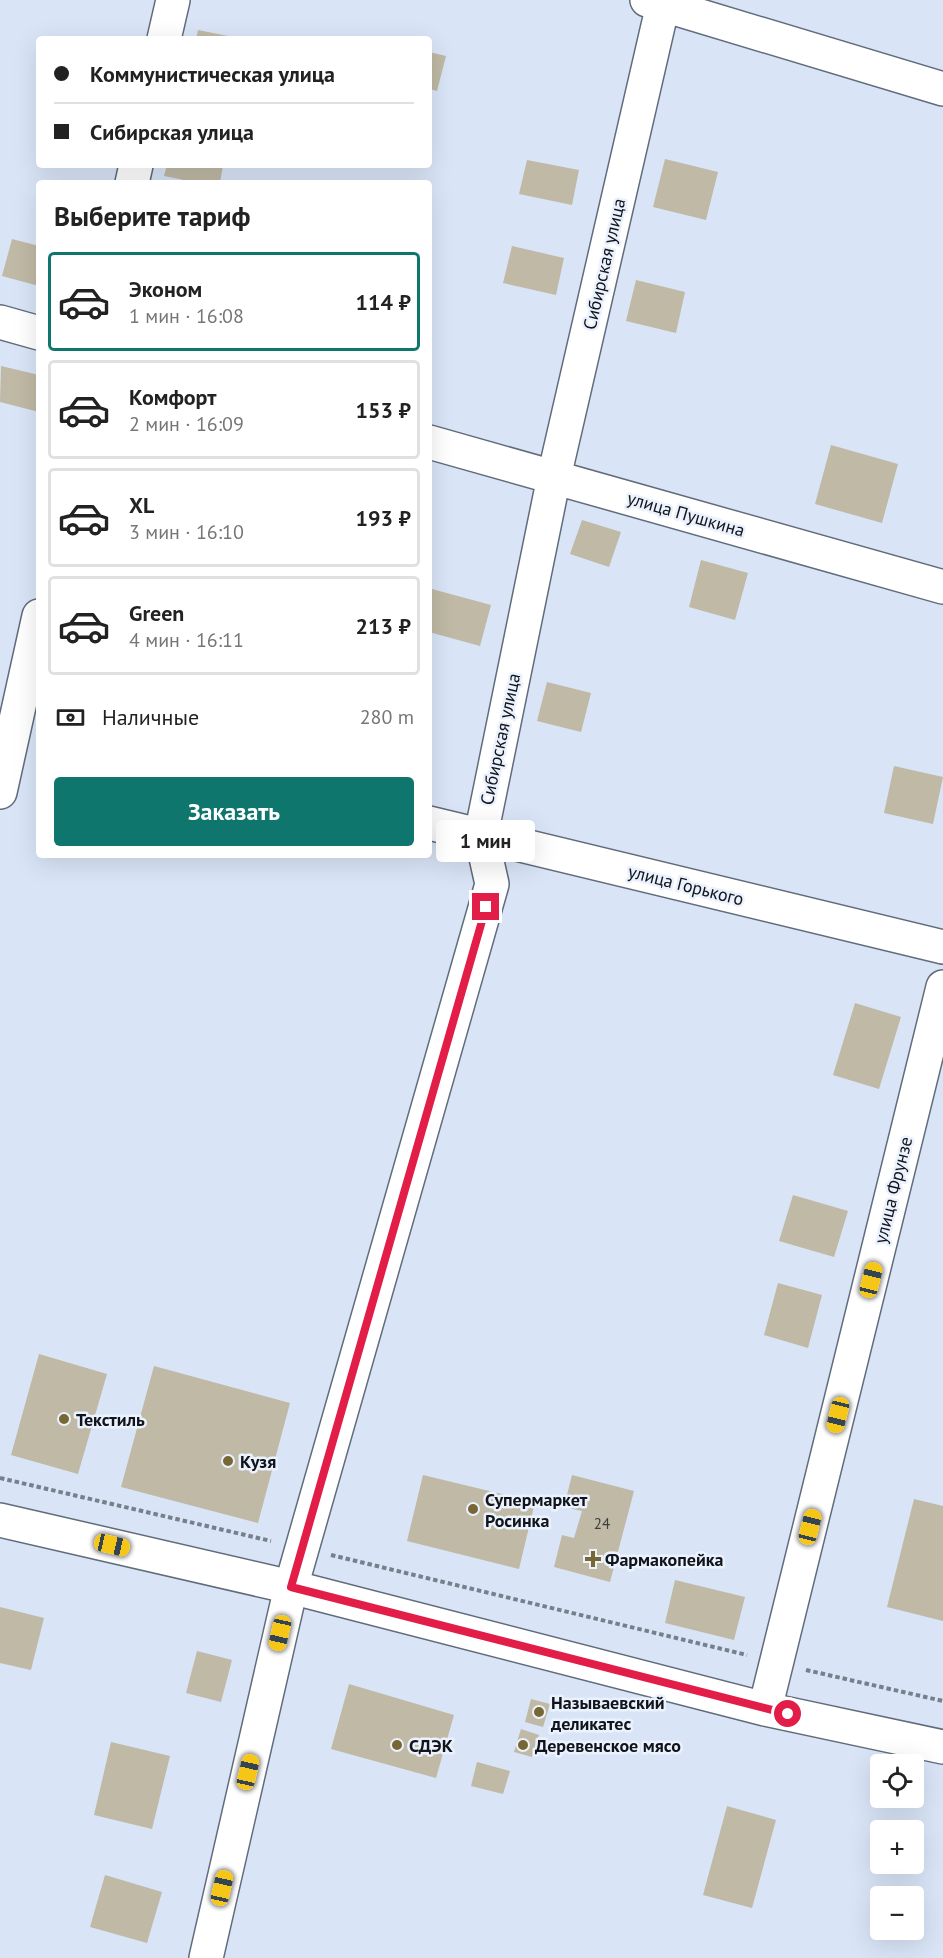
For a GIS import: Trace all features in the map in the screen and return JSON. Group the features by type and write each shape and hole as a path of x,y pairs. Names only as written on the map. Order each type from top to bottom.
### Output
{"street":[{"path":"165,36 173,0"},
{"path":"658,2 943,89"},
{"name":"Сибирская улица","path":"206,1958 301,1548 492,884 481,835 554,477 658,2"},
{"path":"0,322 36,332"},
{"name":"улица Пушкина","path":"432,443 943,587"},
{"path":"0,792 18,724 36,631"},
{"name":"улица Горького","path":"432,824 943,947"},
{"name":"улица Фрунзе","path":"765,1709 943,987"},
{"path":"0,1520 291,1587 765,1709 943,1747"}],"path":[{"path":"0,1478 943,1701"}],"building":[{"path":"198,30 228,36 197,36"},
{"path":"432,53 446,56 437,91 432,90"},
{"path":"665,159 718,172 706,220 653,207"},
{"path":"527,160 579,170 572,205 519,194"},
{"path":"166,168 222,168 220,180 184,180 164,176"},
{"path":"12,239 36,245 36,285 2,276"},
{"path":"512,246 564,258 556,295 503,283"},
{"path":"636,280 685,292 676,333 626,321"},
{"path":"1,366 36,374 36,411 0,402"},
{"path":"831,445 898,464 882,523 815,504"},
{"path":"582,520 621,532 609,567 570,554"},
{"path":"701,560 748,573 735,620 689,607"},
{"path":"432,589 491,605 480,646 432,633"},
{"path":"547,682 591,693 581,732 537,721"},
{"path":"894,766 943,777 933,824 884,813"},
{"path":"855,1003 901,1017 879,1089 833,1075"},
{"path":"793,1195 848,1211 834,1257 779,1241"},
{"path":"778,1283 822,1295 808,1348 764,1335"},
{"path":"39,1354 107,1374 78,1474 11,1455"},
{"path":"154,1366 290,1403 258,1523 121,1487"},
{"path":"423,1475 535,1502 519,1569 407,1541"},
{"path":"572,1475 634,1491 610,1582 554,1567 562,1535 574,1538 582,1511 564,1507"},
{"path":"914,1499 943,1506 943,1621 887,1607"},
{"path":"675,1580 745,1597 734,1640 665,1623"},
{"path":"0,1607 44,1618 31,1670 0,1663"},
{"path":"197,1651 232,1660 221,1702 186,1693"},
{"path":"349,1684 454,1715 436,1778 331,1749"},
{"path":"531,1699 550,1704 543,1727 525,1722"},
{"path":"521,1729 539,1735 532,1757 514,1752"},
{"path":"111,1742 170,1756 152,1829 94,1815"},
{"path":"477,1762 510,1771 503,1794 471,1786"},
{"path":"727,1806 776,1820 752,1908 703,1895"},
{"path":"105,1875 162,1892 147,1943 90,1927"}],"place":[{"name":"Текстиль","path":"64,1419"},
{"name":"Кузя","path":"228,1461"},
{"name":"Супермаркет Росинка","path":"473,1509"},
{"name":"Фармакопейка","path":"593,1559"},
{"name":"Называевский деликатес","path":"539,1712"},
{"name":"СДЭК","path":"397,1745"},
{"name":"Деревенское мясо","path":"523,1745"}],"route":[{"path":"486,907 291,1587 788,1714"}]}
